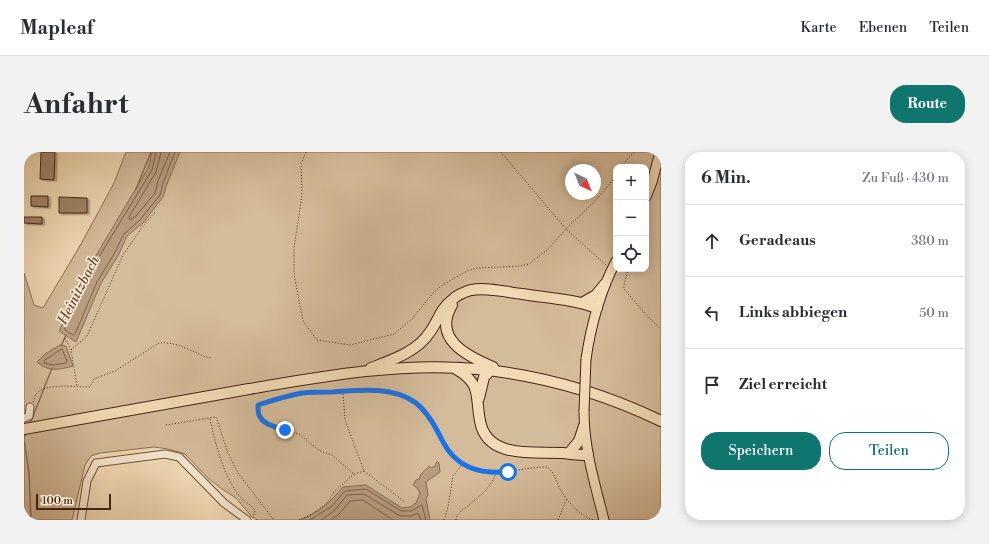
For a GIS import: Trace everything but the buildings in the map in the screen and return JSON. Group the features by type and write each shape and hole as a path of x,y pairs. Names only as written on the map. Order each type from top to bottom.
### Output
{"highway":[{"path":"582,303 596,296 605,284"},
{"path":"358,372 394,359 420,344 430,333 444,308 458,296 472,290 486,290 582,303 597,308"},
{"path":"458,296 451,305 447,315 446,325 450,337 457,347 471,357 502,372"},
{"path":"24,429 239,391 358,372 419,367 491,370 545,380 581,389 628,406 661,421"},
{"path":"454,368 470,379 475,388 479,401 480,422 482,429 490,439 500,447 522,452 567,452 578,456 587,453"},
{"path":"479,401 484,377 491,370"},
{"path":"567,452 579,441 584,426"}],"main road":[{"path":"649,190 660,152"},
{"path":"604,520 587,453 584,411 586,360 597,308 605,284 612,270"}],"lane":[{"path":"24,418 29,416 30,407"},
{"path":"81,520 87,480 96,463 165,454 179,457 224,503 247,520"}],"path":[{"path":"306,152 301,164 302,195 294,248 294,274 303,321 317,340 350,345 394,334 412,319 433,293 441,286 467,271 478,268 529,264 547,250 597,199 613,180"},
{"path":"501,152 566,229 612,270"},
{"path":"624,164 635,152"},
{"path":"71,350 88,336 123,255 143,226 156,212"},
{"path":"627,272 624,289 635,303 661,329"},
{"path":"658,327 661,324"},
{"path":"64,338 71,350 77,387"},
{"path":"30,407 36,394 41,390 49,387 90,386 94,379 120,369 159,343 172,343 211,358"},
{"path":"354,474 332,455 320,451 299,434 272,426 265,422 259,416 258,405 280,398 304,393 373,390 388,392 414,402 421,408 429,417 454,458 462,465 482,472 496,473 547,468 550,469 560,488 573,506 587,517 595,520"},
{"path":"343,391 345,420 364,471 405,502"},
{"path":"166,425 216,417 228,453 238,473 274,520"},
{"path":"210,418 214,439 226,474 238,494 254,508 255,512 253,520"},
{"path":"444,520 448,507 453,476 462,465"},
{"path":"298,520 312,514 328,503 334,492 354,474 364,471"},
{"path":"456,520 456,516 460,512 484,493 492,484 496,473"},
{"path":"558,520 567,498"}],"shaded area":[{"path":"126,152 661,152 661,520 257,520 251,516 236,498 209,479 185,454 154,447 100,453 91,456 85,465 72,520 24,520 24,273 34,305 43,308 81,244 114,183"}],"water":[{"path":"152,152 180,152 163,197 143,223 127,236 118,256 101,283 76,342 59,331 94,259 148,168"},
{"path":"60,345 66,346 73,366 50,369 37,362 45,354"},
{"path":"437,461 439,463 440,472 426,482 428,495 426,499 430,520 300,520 324,506 343,487 366,485 402,508 410,507 416,503 420,493 413,485 429,466 431,468 435,466"}],"waterway":[{"name":"Heinitzbach","path":"136,189 151,152"},
{"name":"Heinitzbach","path":"61,346 66,335"},
{"name":"Heinitzbach","path":"30,424 52,368"},
{"name":"Heinitzbach","path":"24,438 26,433"},
{"name":"Heinitzbach","path":"24,440 29,472 31,520"}],"route":[{"path":"285,430 265,422 259,416 258,405 280,398 304,393 373,390 388,392 414,402 421,408 429,417 454,458 462,465 482,472 508,472"}]}
